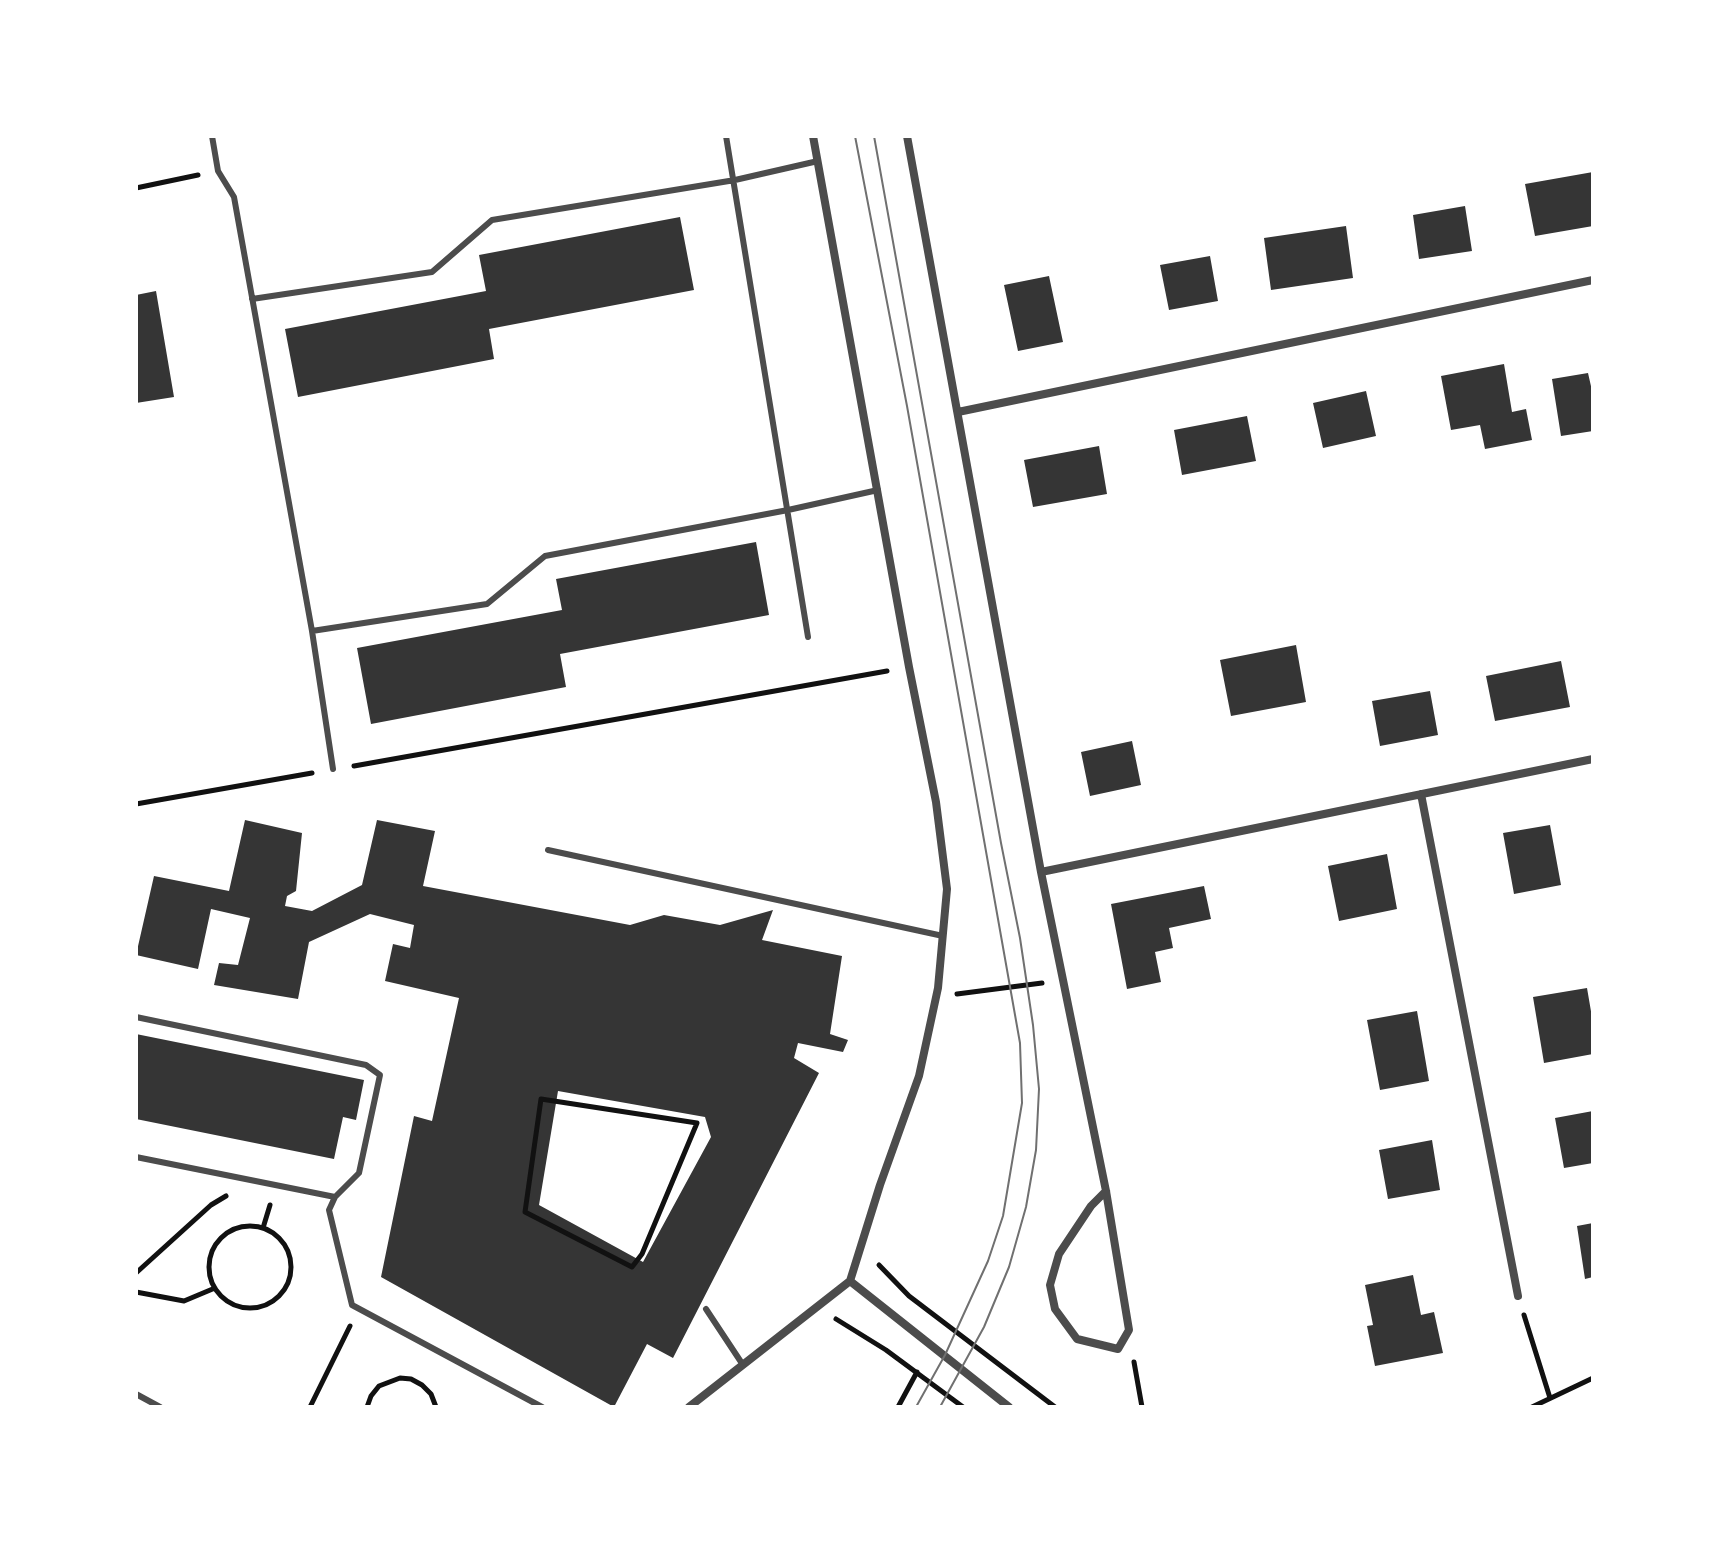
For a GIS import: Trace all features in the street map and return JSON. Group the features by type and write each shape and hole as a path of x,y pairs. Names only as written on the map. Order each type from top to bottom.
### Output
{"street":[{"path":"689,1407 850,1281 919,1076 936,997 943,936 947,889 936,802 813,136"},
{"path":"907,136 1041,872 1106,1191 1129,1330 1118,1349 1077,1339 1055,1309 1050,1285 1059,1254 1091,1206 1106,1191"},
{"path":"958,412 1593,280"},
{"path":"1041,872 1593,759"},
{"path":"1421,794 1518,1296"},
{"path":"850,1281 1009,1407"}],"lane":[{"path":"212,136 218,171 234,197 312,631 333,769"},
{"path":"726,136 808,637"},
{"path":"252,299 432,272 492,220 735,180 818,161"},
{"path":"312,631 487,604 545,556 878,490"},
{"path":"548,850 943,936"},
{"path":"136,1017 366,1065 380,1075 359,1173 335,1197 329,1210 352,1305 542,1407"},
{"path":"136,1157 335,1197"},
{"path":"706,1309 743,1365"},
{"path":"136,1394 160,1407"}],"path":[{"path":"136,188 218,171"},
{"path":"136,804 909,667"},
{"path":"936,997 1063,980"},
{"path":"541,1099 697,1123 642,1254 632,1267 525,1212 541,1099"},
{"path":"136,1273 211,1205 253,1180"},
{"path":"245,1226 263,1228 279,1237 289,1253 290,1278 279,1296 266,1305 240,1307 221,1296 215,1288 209,1271 210,1257 217,1243 228,1233 245,1226"},
{"path":"863,1240 880,1268 909,1296 1055,1407"},
{"path":"136,1292 184,1301 215,1288"},
{"path":"1518,1296 1550,1398"},
{"path":"817,1307 917,1372 959,1406"},
{"path":"310,1407 360,1309"},
{"path":"1129,1330 1142,1407"},
{"path":"898,1407 917,1372"},
{"path":"367,1407 379,1386 400,1378 422,1385 431,1394 436,1407"},
{"path":"1532,1407 1593,1378"}],"building":[{"path":"1593,172 1593,226 1535,236 1525,184"},
{"path":"1465,206 1472,251 1419,259 1413,215"},
{"path":"680,217 694,290 489,329 494,359 298,397 285,329 486,291 479,255"},
{"path":"1346,226 1353,278 1271,290 1264,238"},
{"path":"1210,256 1218,301 1169,310 1160,265"},
{"path":"1049,276 1063,342 1018,351 1004,285"},
{"path":"156,291 174,397 136,403 136,295"},
{"path":"1504,364 1512,412 1526,409 1532,440 1485,449 1480,425 1451,430 1441,376"},
{"path":"1588,373 1593,395 1593,431 1561,436 1552,379"},
{"path":"1366,391 1376,436 1323,448 1313,403"},
{"path":"1247,416 1256,461 1182,475 1174,430"},
{"path":"1099,446 1107,494 1033,507 1024,460"},
{"path":"756,542 769,615 560,654 566,687 371,724 357,648 562,610 556,579"},
{"path":"1296,645 1306,702 1231,716 1220,660"},
{"path":"1561,661 1570,707 1495,721 1486,676"},
{"path":"1430,691 1438,735 1380,746 1372,701"},
{"path":"1132,741 1141,785 1090,796 1081,752"},
{"path":"245,820 302,833 296,891 287,896 285,906 312,911 362,885 377,820 435,831 423,886 630,925 664,915 720,925 773,910 762,940 842,956 830,1034 848,1040 843,1052 798,1043 794,1058 819,1073 673,1358 647,1344 614,1407 381,1277 414,1116 432,1121 459,998 385,981 393,944 410,948 414,925 370,914 309,942 298,999 214,985 219,963 238,965 250,918 211,909 198,969 136,955 154,876 229,891","holes":["558,1091 705,1117 711,1137 643,1262 539,1205"]},
{"path":"1550,825 1561,885 1514,894 1503,833"},
{"path":"1387,854 1397,909 1339,921 1328,866"},
{"path":"1204,886 1211,919 1169,928 1173,948 1155,952 1161,982 1127,989 1111,904"},
{"path":"1587,988 1593,1023 1593,1054 1544,1063 1533,997"},
{"path":"1417,1011 1429,1081 1380,1090 1367,1020"},
{"path":"136,1034 364,1080 356,1120 343,1117 334,1159 136,1119"},
{"path":"1593,1111 1593,1163 1564,1168 1555,1118"},
{"path":"1432,1140 1440,1190 1388,1199 1379,1150"},
{"path":"1593,1223 1593,1277 1585,1279 1577,1226"},
{"path":"1413,1275 1421,1315 1434,1312 1443,1353 1375,1366 1367,1326 1373,1325 1365,1285"}],"tram line":[{"path":"855,136 907,406 1020,1043 1022,1103 1003,1216 988,1261 945,1355 916,1407"},
{"path":"874,136 1020,938 1039,1089 1036,1150 1026,1207 1009,1267 984,1327 940,1407"}]}
